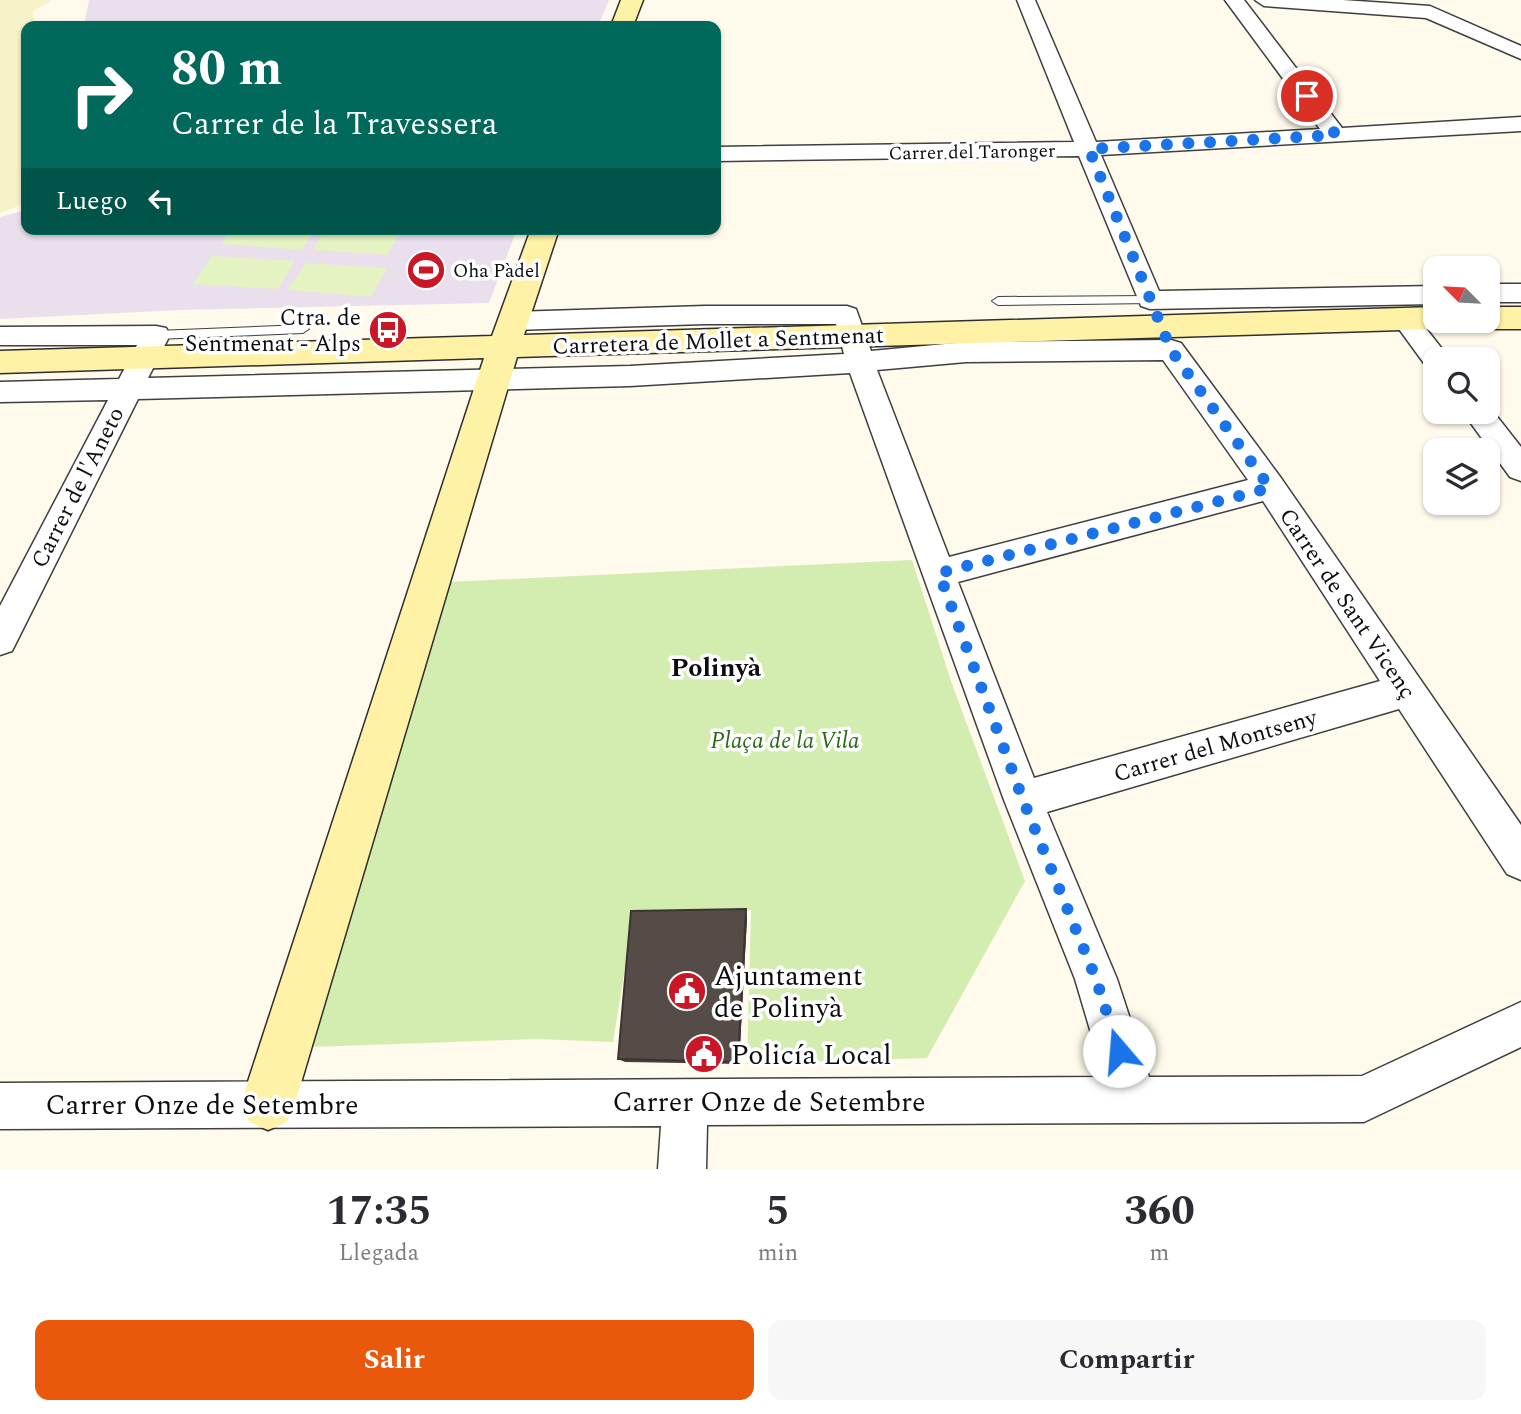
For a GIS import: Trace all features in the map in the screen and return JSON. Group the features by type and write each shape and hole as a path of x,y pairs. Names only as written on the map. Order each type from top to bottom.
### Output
{"street":[{"path":"624,21 632,0"},
{"name":"Carrer de Sant Vicenç","path":"1026,0 1160,325 1521,860"},
{"path":"1234,0 1336,135"},
{"path":"1264,0 1430,12 1521,53"},
{"name":"Carrer del Taronger","path":"721,154 1089,149 1521,124"},
{"path":"268,1103 504,348 543,235"},
{"path":"1500,293 1521,293"},
{"name":"Carretera de Mollet a Sentmenat","path":"1160,325 1423,296"},
{"path":"1404,318 1427,347"},
{"name":"Carretera de Mollet a Sentmenat","path":"0,336 150,346 504,348 1423,318"},
{"path":"1500,318 1521,318"},
{"path":"853,338 1023,800 1096,979 1134,1100"},
{"name":"Carretera de Mollet a Sentmenat","path":"0,362 150,346"},
{"name":"Carrer de l'Aneto","path":"0,640 150,346"},
{"name":"Carretera de Mollet a Sentmenat","path":"0,392 127,389 504,348"},
{"path":"1486,424 1521,469"},
{"path":"939,573 1270,488"},
{"name":"Carrer del Montseny","path":"1023,800 1407,690"},
{"name":"Carrer Onze de Setembre","path":"0,1106 1364,1099 1521,1024"},
{"path":"682,1169 685,1102"}],"lane":[{"path":"998,301 1160,325"},
{"path":"150,346 303,329"}],"shaded area":[{"path":"0,0 52,0 32,12 35,21 21,21 21,205 0,213"},
{"path":"89,0 609,0 600,21 85,21"},
{"path":"21,211 21,235 515,235 489,303 181,310 0,319 0,217"}],"green space":[{"path":"227,235 311,235 302,250 221,244"},
{"path":"322,235 398,235 388,255 313,250"},
{"path":"212,256 295,261 278,289 193,284"},
{"path":"306,263 387,268 371,297 287,290"},
{"name":"Plaça de la Vila","path":"912,560 952,684 1025,881 927,1058 747,1064 751,910 634,913 613,1042 536,1039 311,1047 448,582"}],"building":[{"name":"Ajuntament de Polinyà","path":"746,909 738,1062 618,1059 631,911"}],"place":[{"name":"Oha Pàdel","path":"426,270"},
{"name":"Ctra. de Sentmenat - Alps","path":"388,330"},
{"name":"Ajuntament de Polinyà","path":"687,991"},
{"name":"Policía Local","path":"704,1054"}],"district":[{"name":"Polinyà","path":"716,667"}],"route":[{"path":"1119,1051 1096,979 1023,800 939,573 1270,488 1171,350 1089,149 1336,135 1307,96"}]}
